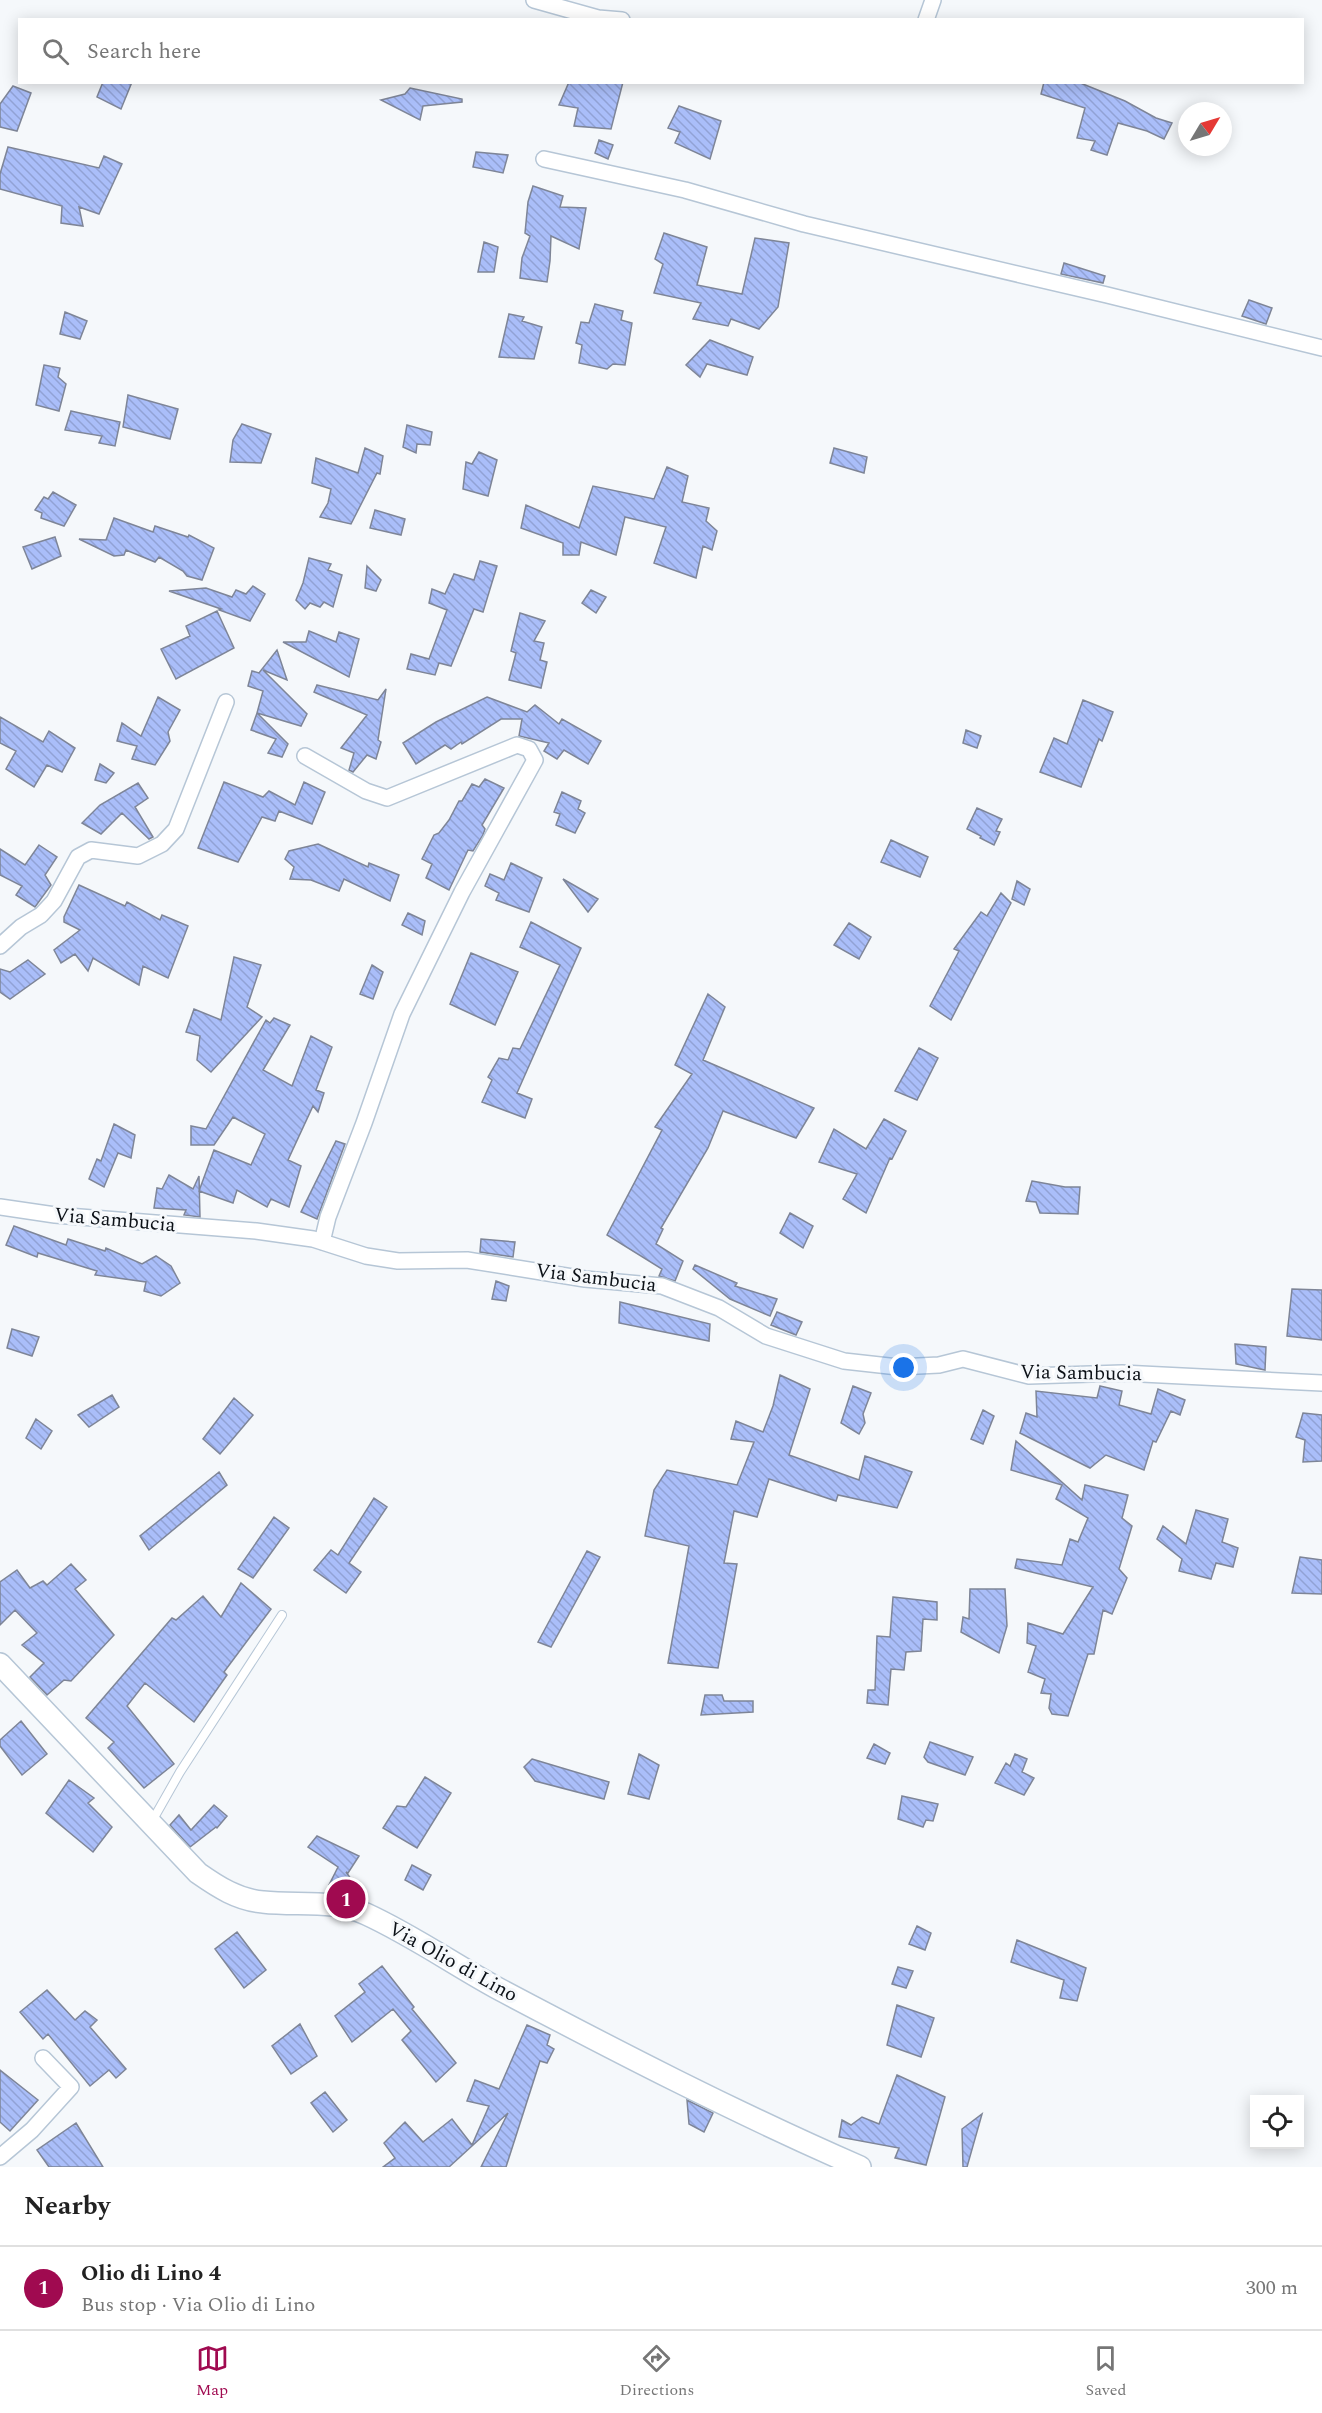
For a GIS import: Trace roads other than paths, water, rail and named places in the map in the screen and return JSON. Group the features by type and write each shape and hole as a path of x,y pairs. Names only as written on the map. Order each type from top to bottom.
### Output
{"street":[{"path":"534,0 598,18"},
{"path":"927,18 933,0"},
{"path":"544,159 686,190 804,225 1129,300 1322,348"},
{"path":"0,946 21,927 41,915 54,902 78,857 91,850 138,856 162,844 176,829 226,702"},
{"path":"305,756 366,791 387,798 517,746 529,749 535,760 462,892 402,1014 328,1217 322,1242"},
{"name":"Via Sambucia","path":"0,1208 55,1215 256,1231 322,1242 366,1256 398,1261 467,1260 585,1279 662,1286 719,1308 765,1336 844,1361 898,1367 939,1365 963,1359 1029,1376 1122,1373 1322,1383"},
{"name":"Via Olio di Lino","path":"3,1670 198,1873 226,1892 261,1902 329,1905 364,1913 494,1986 608,2045 764,2124 860,2167"},
{"path":"0,2157 32,2130 71,2087 43,2058"}],"lane":[{"path":"150,1824 180,1772 282,1615"}],"place":[{"name":"Olio di Lino 4","path":"346,1899"}]}
